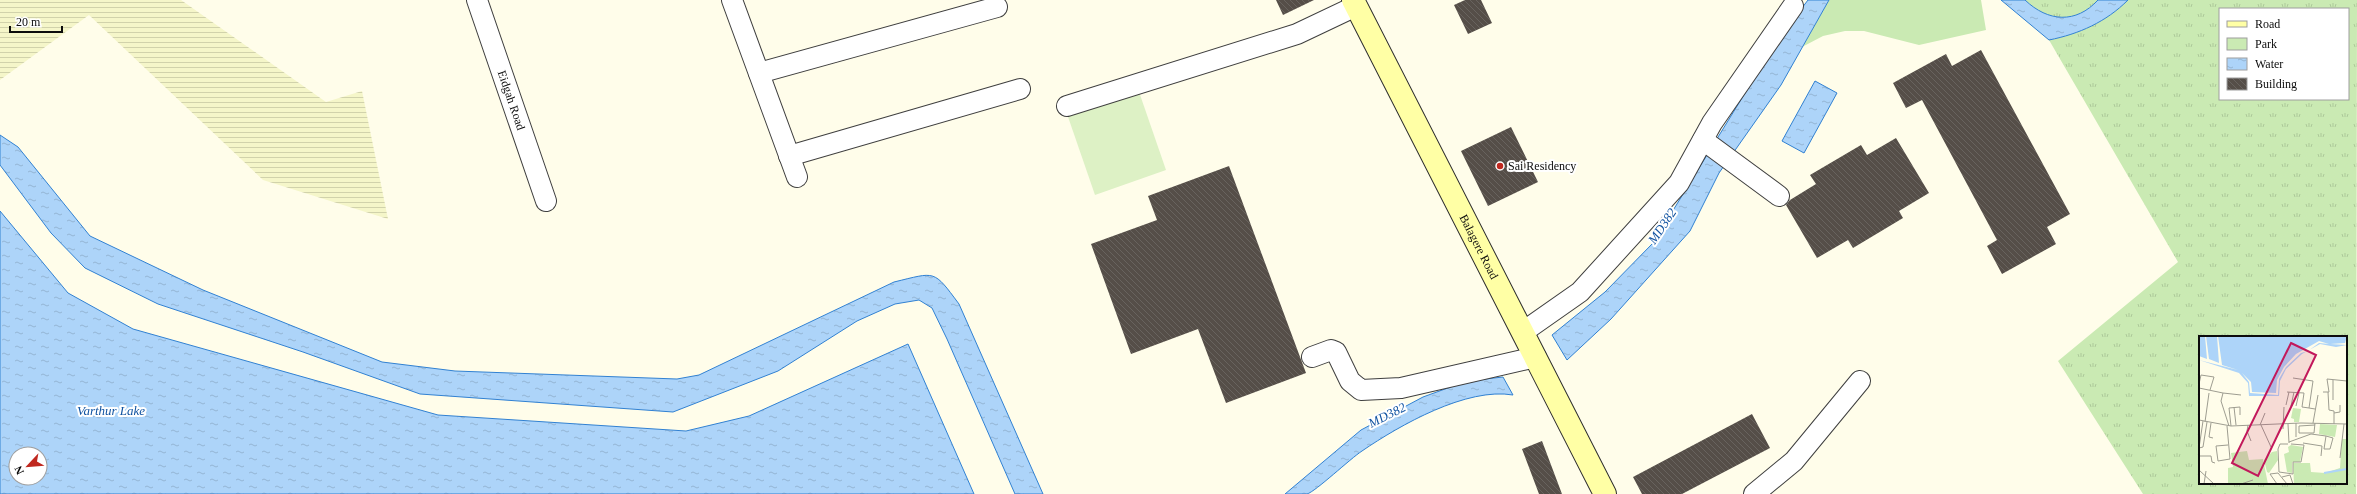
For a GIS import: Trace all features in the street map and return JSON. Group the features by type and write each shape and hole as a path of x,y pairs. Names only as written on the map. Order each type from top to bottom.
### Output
{"street":[{"name":"Eidgah Road","path":"477,0 546,201"},
{"path":"732,0 797,177"},
{"path":"1067,106 1297,34 1354,3"},
{"name":"Balagere Road","path":"1354,3 1605,494"},
{"path":"1523,332 1580,292 1679,183 1707,143 1712,123 1793,6"},
{"path":"759,73 997,8"},
{"path":"789,156 1020,90"},
{"path":"1707,143 1779,196"},
{"path":"1312,357 1331,350 1336,352 1350,381 1361,390 1402,388 1536,357"},
{"path":"1754,494 1794,460 1860,381"}],"green space":[{"path":"0,0 181,0 326,102 362,91 388,219 263,180 89,15 0,80"},
{"path":"1829,0 1981,0 1986,30 1919,45 1864,31 1845,31 1823,36 1802,47"},
{"path":"2025,0 2098,0 2081,13 2062,17 2043,13"},
{"path":"2128,0 2357,0 2356,494 2143,494 2058,361 2178,262 2049,40 2081,31 2111,15"},
{"path":"1137,86 1166,170 1095,195 1066,111"}],"water":[{"path":"1808,0 1829,0 1781,85 1719,173 1690,231 1611,319 1567,360 1552,335 1605,292 1653,243 1777,41"},
{"path":"2001,0 2025,0 2043,13 2062,17 2081,13 2098,0 2128,0 2111,15 2092,26 2081,31 2049,40"},
{"path":"1815,81 1837,93 1804,153 1782,141"},
{"path":"0,135 18,147 90,236 203,290 382,362 455,371 677,379 699,375 894,282 918,276 932,276 944,284 959,304 1043,494 1015,494 932,308 919,300 895,304 857,321 778,371 673,412 420,394 303,352 158,304 85,268 51,233 0,165"},
{"name":"Varthur Lake","path":"0,211 68,293 133,329 438,415 686,431 749,416 908,344 974,494 0,494"},
{"path":"1503,377 1513,395 1495,394 1475,397 1455,402 1434,410 1395,430 1362,451 1311,492 1307,494 1285,494 1361,430 1423,397 1467,381"}],"building":[{"path":"1276,0 1314,0 1283,15"},
{"path":"1465,0 1481,0 1492,23 1468,34 1454,5"},
{"path":"1981,50 2070,214 2047,227 2056,244 2002,274 1987,246 1997,240 1922,100 1906,108 1893,83 1946,54 1952,66"},
{"name":"Sai Residency","path":"1511,127 1538,182 1488,206 1461,151"},
{"path":"1896,138 1929,193 1899,211 1903,218 1853,248 1848,240 1817,258 1786,205 1790,200 1816,184 1810,175 1861,145 1867,155"},
{"path":"1229,166 1306,373 1226,403 1198,329 1131,354 1091,244 1157,220 1148,196"},
{"path":"1752,414 1770,448 1682,494 1642,494 1633,477"},
{"path":"1542,441 1562,494 1539,494 1522,449"}],"place":[{"name":"Sai Residency","path":"1500,166"}],"water label":[{"name":"MD382","path":"1662,226"},
{"name":"MD382","path":"1387,415"}]}
